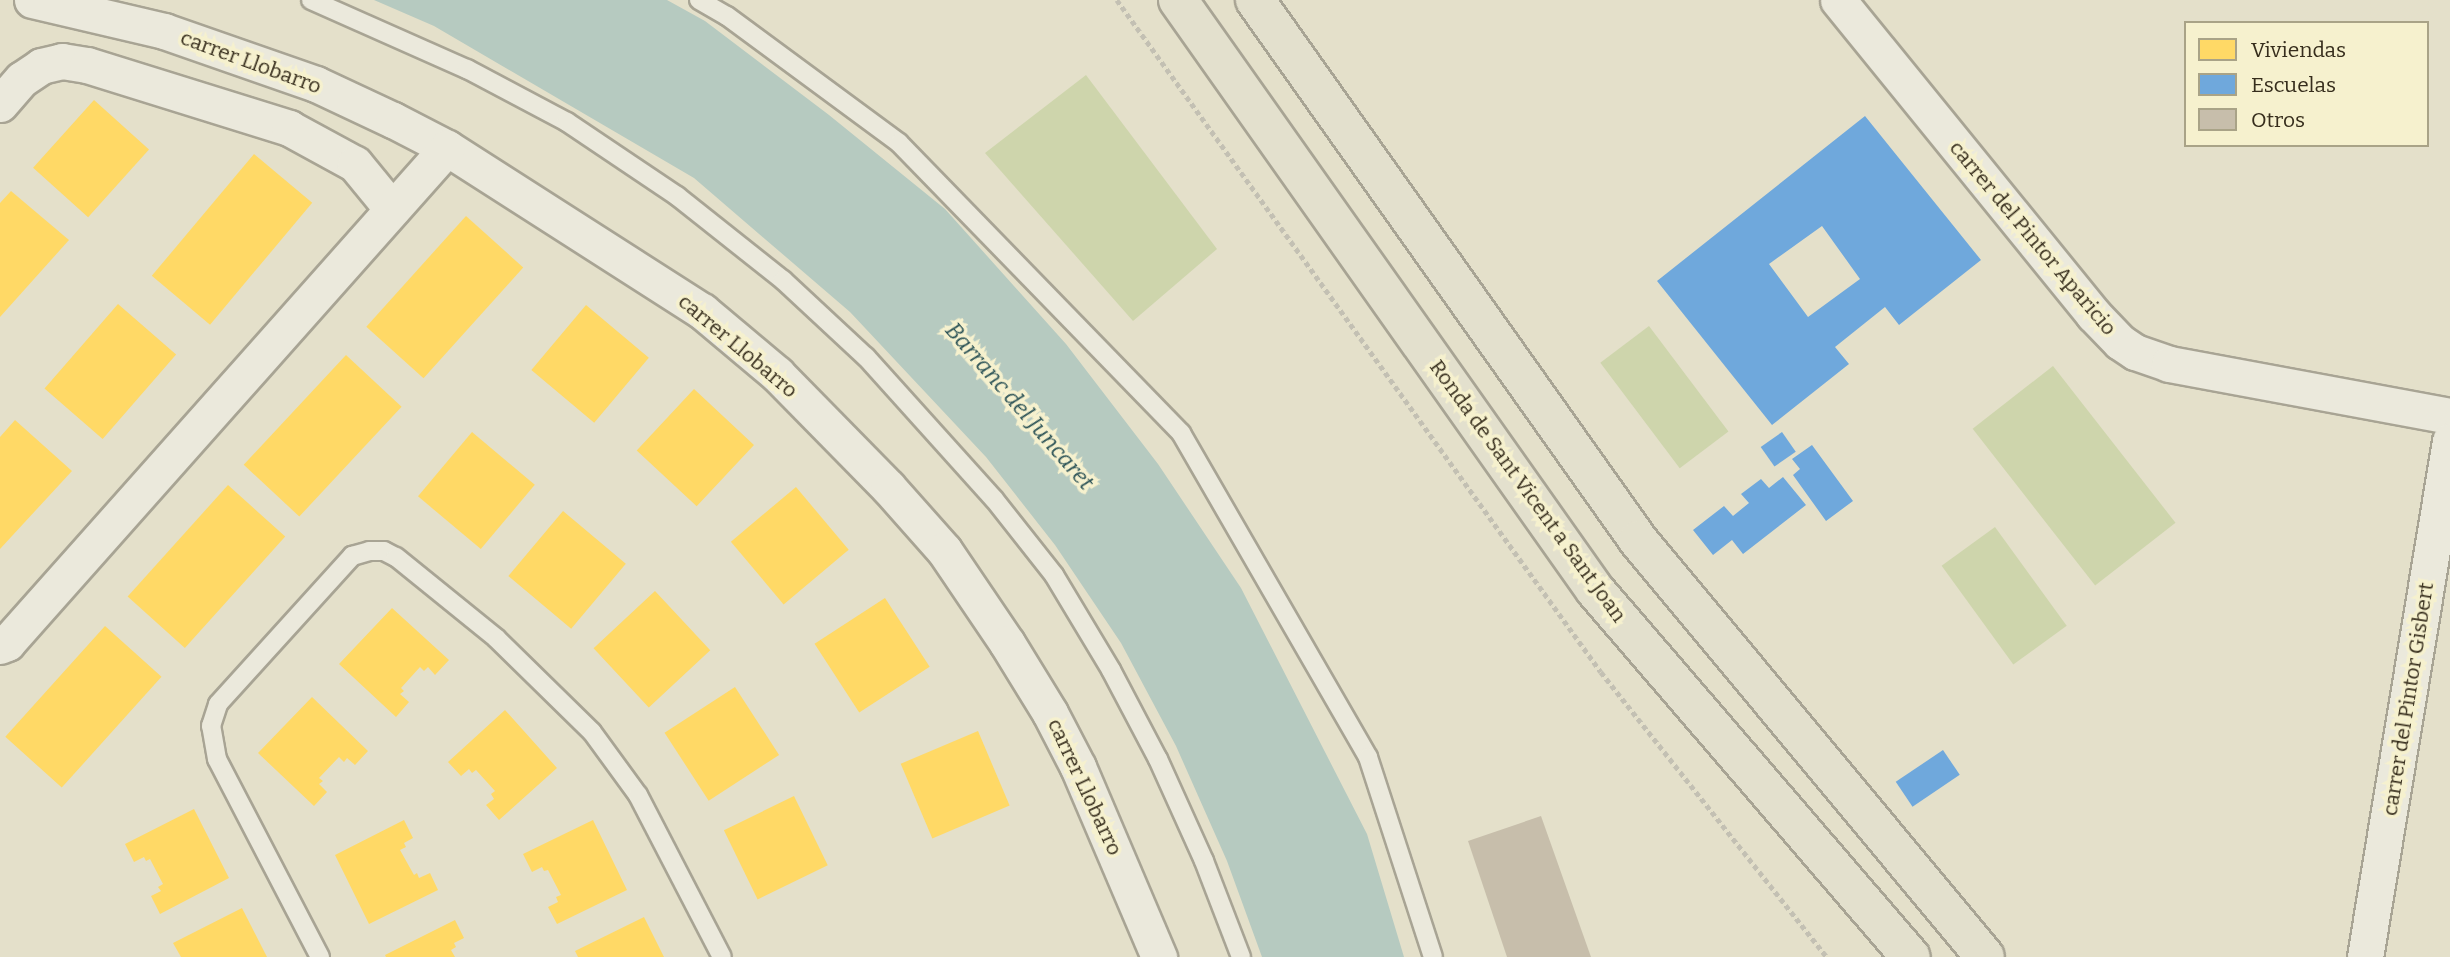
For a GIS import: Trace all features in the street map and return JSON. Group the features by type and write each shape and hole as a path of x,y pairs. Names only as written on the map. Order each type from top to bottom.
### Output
{"main road":[{"name":"Ronda de Sant Vicent a Sant Joan","path":"1178,0 1595,590 1912,957"},
{"path":"1255,0 1639,540 1985,957"}],"street":[{"name":"carrer Llobarro","path":"32,0 164,31 303,80 447,148 702,311 777,374 831,427 944,550 1050,713 1109,836 1159,957"},
{"name":"carrer del Pintor Aparicio","path":"1838,0 2092,314 2120,342 2169,364 2450,416"},
{"path":"0,104 22,79 41,66 62,61 87,65 289,128 355,164 392,209"},
{"path":"0,646 16,632 447,148"},
{"name":"carrer del Pintor Gisbert","path":"2365,957 2450,441"}],"lane":[{"path":"311,0 467,69 567,122 688,205 783,279 866,357 994,499 1054,575 1111,670 1158,759 1204,861 1241,957"},
{"path":"699,0 727,16 899,143 1181,433 1368,757 1433,957"},
{"path":"320,957 217,759 211,726 218,704 227,694 352,556 369,551 384,551 396,557 466,614 542,682 592,732 638,795 722,957"}],"path":[{"path":"1117,0 1601,672 1827,957"}],"green space":[{"path":"1086,75 1217,249 1133,321 985,153"},
{"path":"1649,326 1728,431 1680,468 1600,363"},
{"path":"2053,366 2176,523 2095,586 1973,429"},
{"path":"1995,527 2067,626 2013,664 1942,566"}],"water":[{"name":"Barranc del Juncaret","path":"374,0 667,0 705,21 829,115 945,209 1066,344 1158,464 1241,588 1367,834 1404,957 1262,957 1227,861 1176,746 1121,643 1055,545 986,457 850,312 694,178 434,26"}],"building: Viviendas":[{"path":"94,100 149,150 88,217 33,168"},
{"path":"254,154 312,203 210,325 152,276"},
{"path":"11,191 69,240 0,317 0,203"},
{"path":"466,216 523,268 424,378 366,327"},
{"path":"118,304 176,355 103,439 45,389"},
{"path":"586,305 649,358 594,423 531,370"},
{"path":"346,355 402,407 299,517 244,465"},
{"path":"694,389 754,445 697,506 637,450"},
{"path":"15,420 72,471 0,549 0,437"},
{"path":"472,432 535,485 481,549 418,496"},
{"path":"228,485 285,537 185,648 128,596"},
{"path":"796,487 849,550 784,604 731,542"},
{"path":"563,511 626,564 571,629 508,576"},
{"path":"655,591 710,650 649,708 594,648"},
{"path":"885,598 930,667 859,713 815,644"},
{"path":"392,608 449,660 435,675 428,667 424,671 420,667 401,688 404,691 400,694 409,702 396,717 339,664"},
{"path":"105,626 161,677 62,788 5,737"},
{"path":"735,687 779,755 709,801 665,733"},
{"path":"312,697 368,751 355,765 347,758 344,762 339,757 319,778 323,781 319,784 327,792 314,806 258,753"},
{"path":"505,710 557,768 499,820 486,805 494,799 491,794 495,791 476,770 472,773 469,769 461,776 448,762"},
{"path":"978,731 1010,806 932,838 901,764"},
{"path":"794,796 828,865 758,899 724,830"},
{"path":"194,809 229,878 160,914 151,896 161,891 158,887 163,884 150,859 146,861 144,857 134,862 125,844"},
{"path":"404,820 413,838 404,843 406,847 400,850 414,875 417,873 419,878 430,873 438,890 369,924 335,855"},
{"path":"593,820 627,890 557,924 548,907 558,902 556,897 561,895 548,870 544,871 542,867 532,872 523,854"},
{"path":"242,908 267,957 181,957 173,943"},
{"path":"644,917 664,957 578,957 575,951"},
{"path":"455,920 464,938 454,943 456,947 451,950 455,957 386,957 385,955"}],"building: Escuelas":[{"path":"1865,116 1981,260 1899,325 1885,307 1835,347 1849,364 1772,425 1657,281","holes":["1822,226 1860,279 1808,317 1769,264"]},
{"path":"1782,432 1796,452 1774,467 1761,447"},
{"path":"1812,445 1853,501 1826,521 1793,475 1800,469 1792,459"},
{"path":"1783,477 1806,505 1743,554 1732,540 1713,555 1693,530 1724,506 1733,516 1749,503 1741,494 1761,479 1769,488"},
{"path":"1943,750 1960,775 1913,807 1896,782"}],"building: Otros":[{"path":"1541,816 1591,957 1507,957 1468,841"}]}
